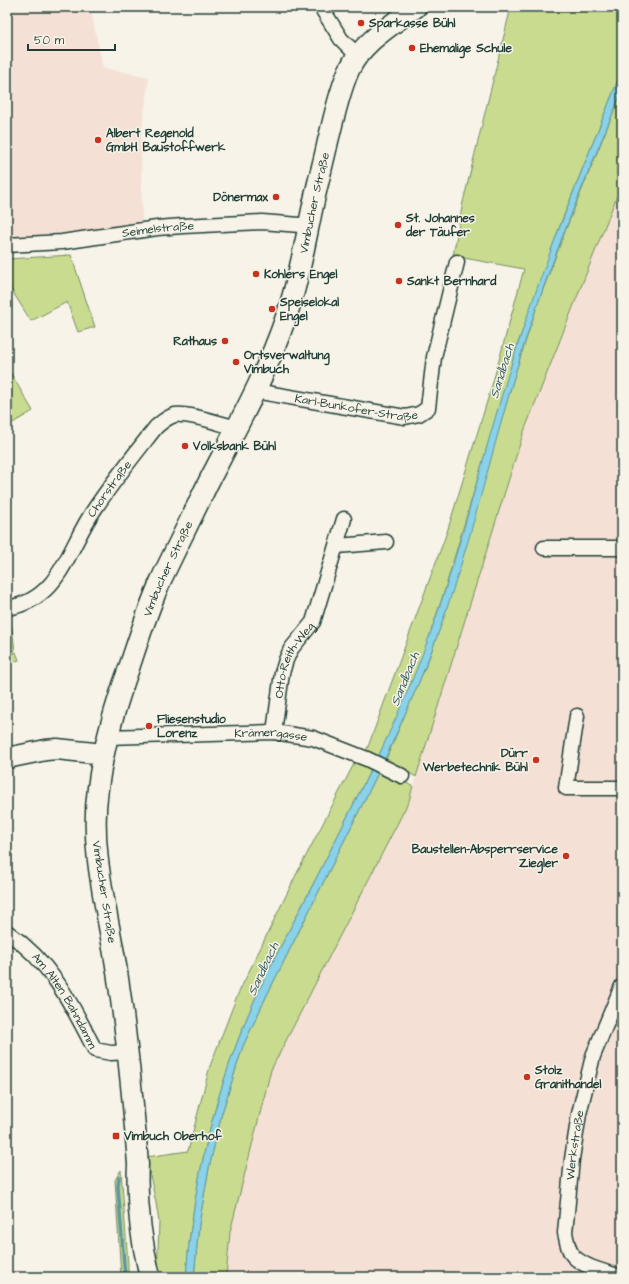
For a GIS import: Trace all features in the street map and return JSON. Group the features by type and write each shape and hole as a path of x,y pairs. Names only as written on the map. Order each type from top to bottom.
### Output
{"street":[{"path":"321,7 341,39 357,55 372,41 416,7"},
{"name":"Vimbucher Straße","path":"150,1277 143,1249 139,1218 137,1186 138,1164 122,1002 96,852 95,821 97,790 105,745 122,688 160,582 252,400 286,316 296,284 310,224 316,190 343,85 357,55"},
{"name":"Seimelstraße","path":"7,244 62,242 157,228 184,226 262,222 300,225 310,224"},
{"name":"Karl-Bunkofer-Straße","path":"255,391 405,417 419,414 428,408 432,386 434,357 457,262"},
{"name":"Chorstraße","path":"7,608 14,607 38,596 58,576 70,556 87,519 156,427 165,419 184,415 237,428"},
{"name":"Otto-Reith-Weg","path":"274,732 282,673 286,660 292,649 313,622 344,519"},
{"path":"337,546 386,542"},
{"path":"544,548 622,548"},
{"path":"577,716 566,788 622,788"},
{"name":"Krämergasse","path":"105,745 274,732 313,738 367,759 402,776"},
{"path":"7,758 57,748 105,745"},
{"name":"Am Alten Bahndamm","path":"7,932 22,943 46,967 66,995 96,1050 111,1054 128,1052"},
{"name":"Werkstraße","path":"621,1277 587,1265 574,1256 567,1245 565,1233 572,1159 580,1109 592,1056 622,986"}],"shaded area":[{"name":"Albert Regenold GmbH Baustoffwerk","path":"7,7 90,7 103,68 149,77 141,138 142,225 66,236 7,238"},
{"path":"622,183 622,1277 226,1277 230,1232 271,1070 409,801 523,434"}],"green space":[{"path":"511,7 622,7 622,70 562,220 518,343 445,589 427,644 403,705 378,757 366,752 447,532 493,382 524,269 453,256 463,202"},
{"path":"622,91 622,183 523,434 416,777 386,759 428,661 446,611 514,377 538,303 566,229"},
{"path":"71,255 95,327 78,332 67,302 31,321 7,283 7,259"},
{"path":"7,367 33,411 11,424 7,417"},
{"path":"7,615 10,615 15,650 7,652"},
{"path":"16,652 19,660 7,664 7,654"},
{"path":"356,760 372,767 263,981 242,1030 221,1090 212,1120 198,1182 186,1277 157,1277 159,1222 146,1157 188,1151 210,1066 237,996 296,875"},
{"path":"379,771 413,786 409,801 271,1070 230,1232 226,1277 194,1277 199,1224 209,1168 222,1113 243,1046"},
{"path":"121,1170 128,1277 121,1277 115,1180"}],"water":[{"path":"622,70 622,91 578,196 525,341 459,573 439,630 417,686 385,759 378,757 406,695 431,632 445,590 508,375 530,309 568,206"},
{"path":"372,767 379,771 243,1046 222,1113 209,1168 199,1224 194,1277 186,1277 198,1182 212,1120 231,1060 263,981"}],"waterway":[{"path":"119,1177 118,1186 125,1277"}],"place":[{"name":"Sparkasse Bühl","path":"361,23"},
{"name":"Ehemalige Schule","path":"412,48"},
{"name":"Albert Regenold GmbH Baustoffwerk","path":"98,140"},
{"name":"Dönermax","path":"276,197"},
{"name":"St. Johannes der Täufer","path":"398,225"},
{"name":"Kohlers Engel","path":"256,274"},
{"name":"Sankt Bernhard","path":"399,281"},
{"name":"Speiselokal Engel","path":"272,309"},
{"name":"Rathaus","path":"225,341"},
{"name":"Ortsverwaltung Vimbuch","path":"236,362"},
{"name":"Volksbank Bühl","path":"185,446"},
{"name":"Fliesenstudio Lorenz","path":"149,726"},
{"name":"Dürr Werbetechnik Bühl","path":"536,760"},
{"name":"Baustellen-Absperrservice Ziegler","path":"566,856"},
{"name":"Stolz Granithandel","path":"527,1077"},
{"name":"Vimbuch Oberhof","path":"116,1136"}],"water label":[{"name":"Sandbach","path":"502,371"},
{"name":"Sandbach","path":"405,679"},
{"name":"Sandbach","path":"263,969"}]}
